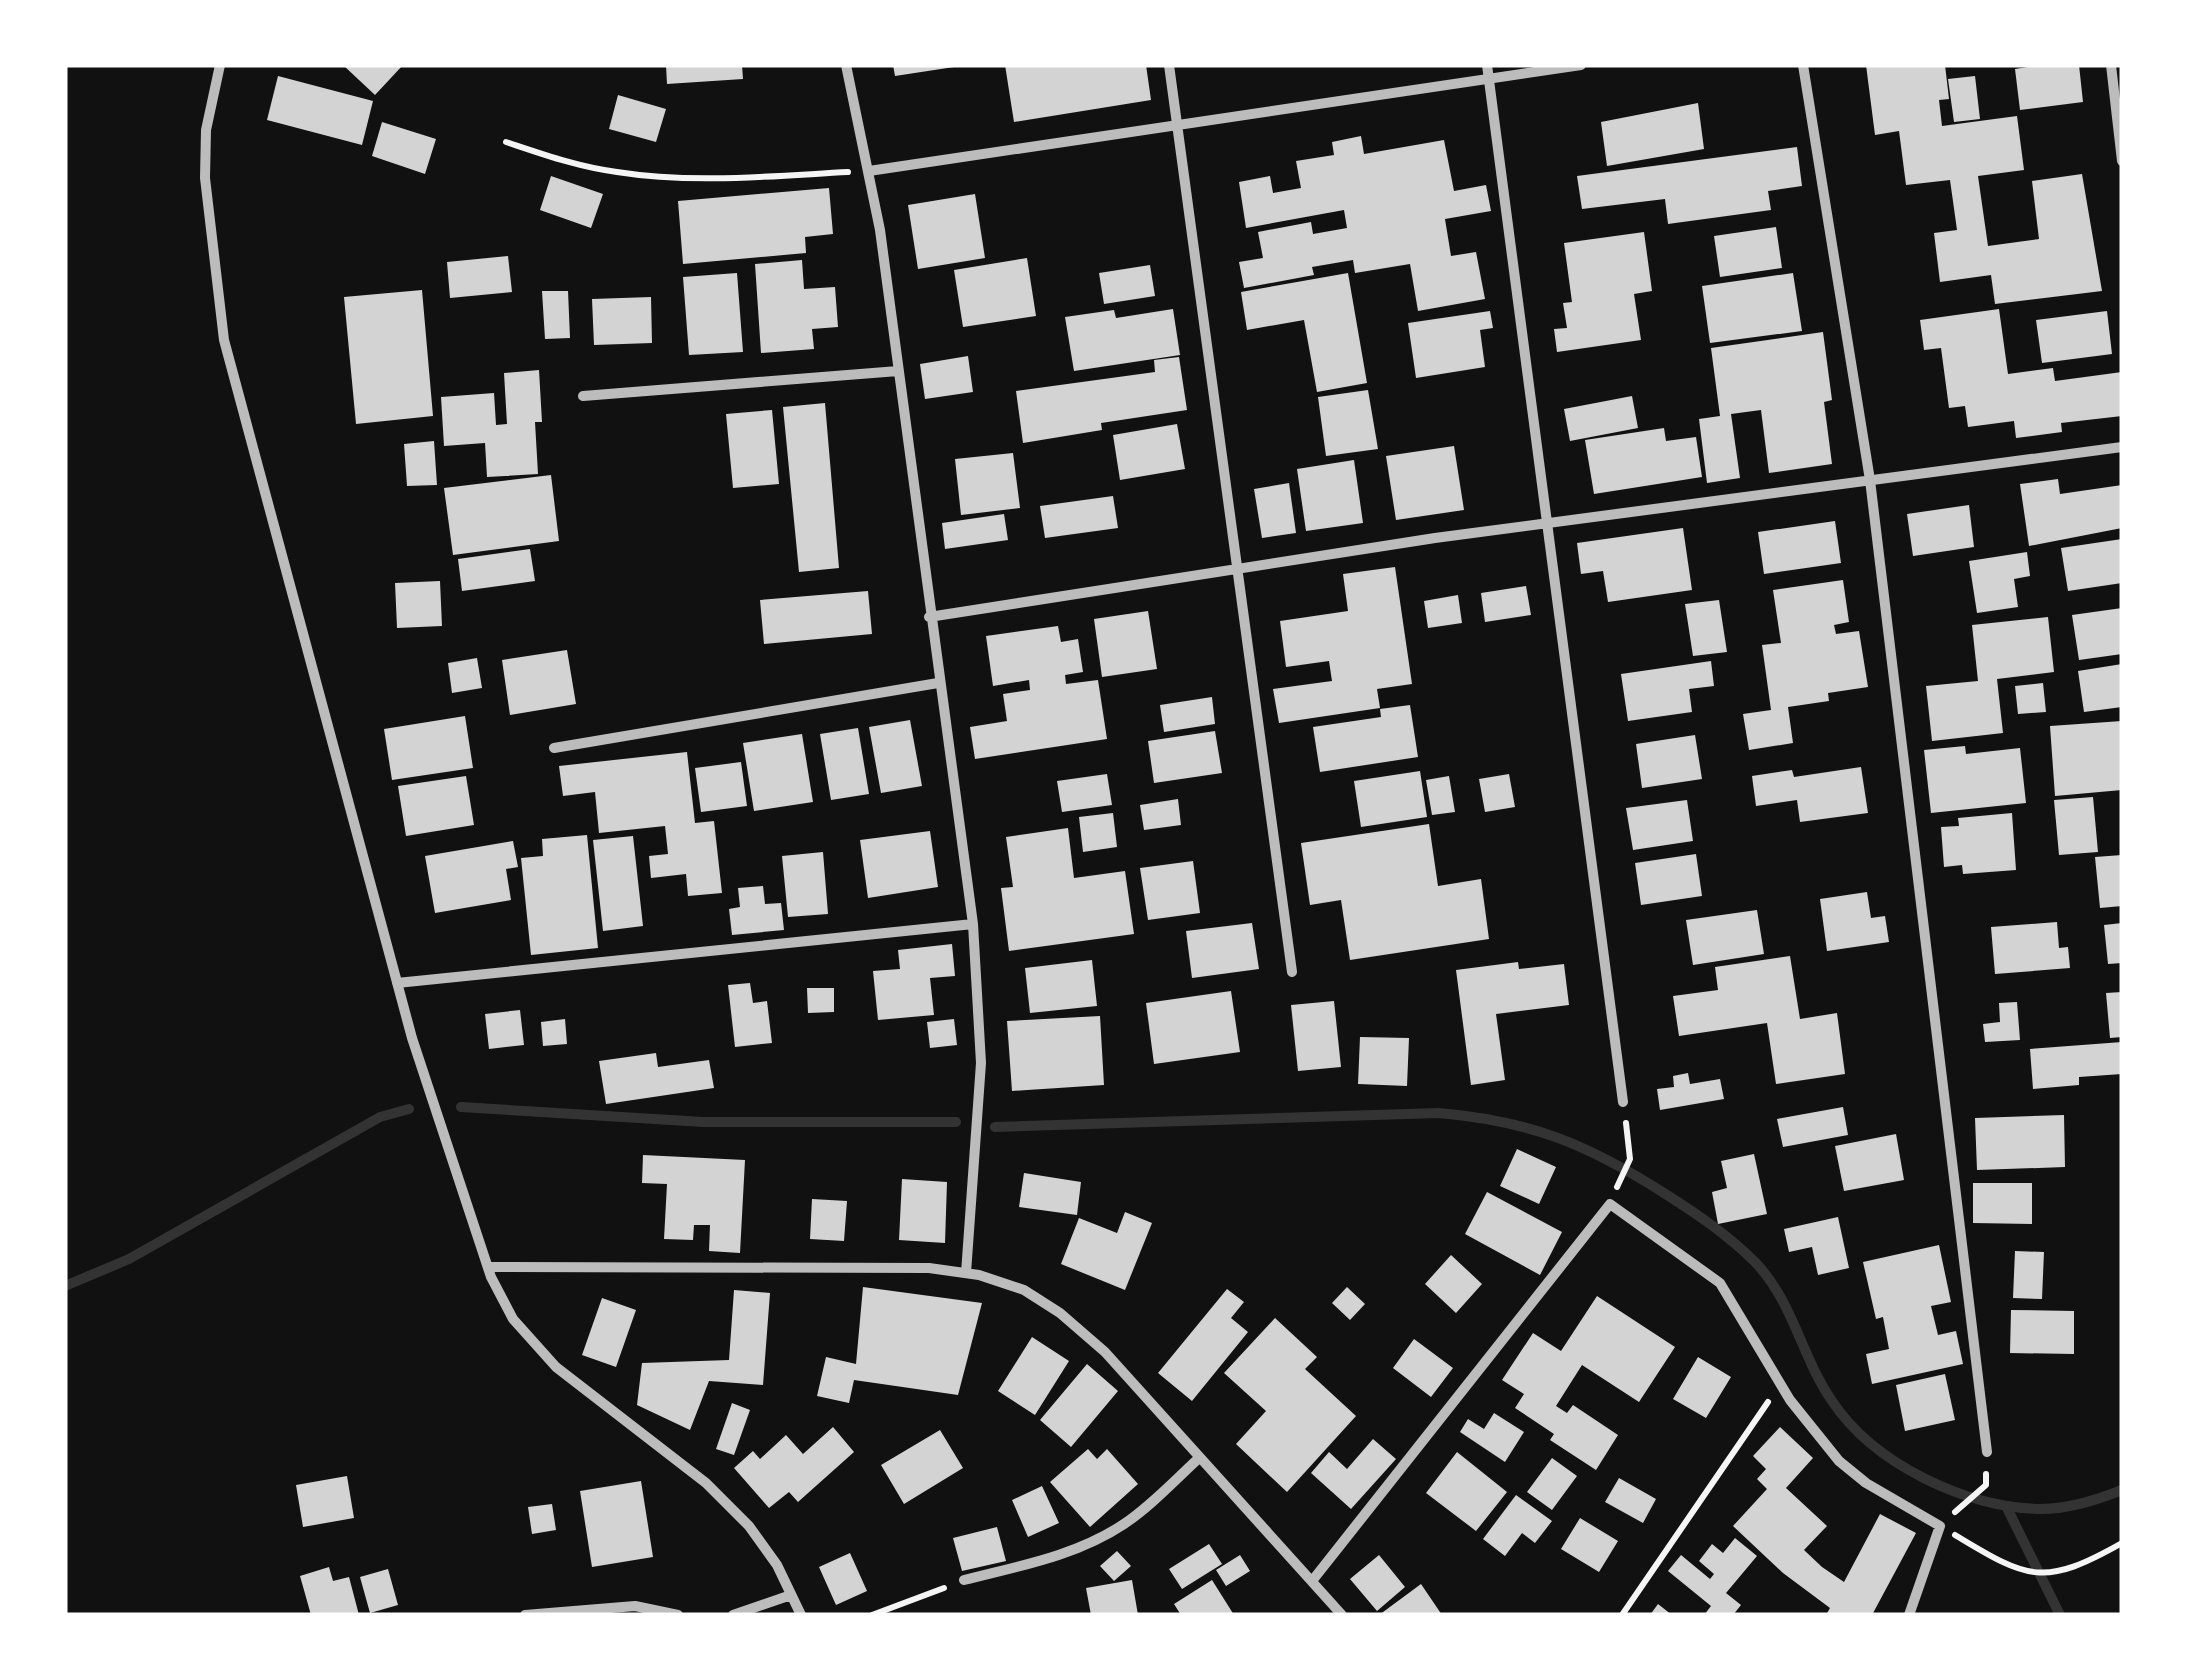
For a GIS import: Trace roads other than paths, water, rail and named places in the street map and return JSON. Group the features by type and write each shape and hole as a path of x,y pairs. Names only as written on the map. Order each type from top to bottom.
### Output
{"street":[{"path":"220,65 206,130 206,178 224,340 398,983 460,1194 513,1320 545,1356 706,1483 749,1526 801,1615"},
{"path":"846,65 869,172 973,924 981,1063 966,1273"},
{"path":"1170,65 1292,972"},
{"path":"1487,65 1623,1102"},
{"path":"869,172 1582,65"},
{"path":"1803,65 1870,480 1987,1452"},
{"path":"2111,65 2122,161"},
{"path":"583,396 898,371"},
{"path":"930,616 1548,523 2122,447"},
{"path":"554,748 938,683"},
{"path":"398,983 973,924"},
{"path":"1312,1581 1610,1204 1720,1283 1780,1384 1839,1461 1866,1483 1940,1526 1908,1615"},
{"path":"488,1267 783,1265 966,1273 1024,1290 1060,1313 1105,1352 1342,1615"},
{"path":"964,1580 1047,1559 1102,1536 1126,1523 1200,1458"},
{"path":"733,1615 791,1595"},
{"path":"525,1615 635,1606 678,1615"}],"waterway":[{"path":"461,1107 703,1122 956,1122"},
{"path":"65,1286 129,1259 380,1117 409,1109"},
{"path":"995,1127 1439,1113 1530,1129 1583,1148 1636,1176 1745,1252 1779,1295 1832,1401 1850,1424 1897,1463 1953,1491 2012,1507 2062,1507 2122,1490"},
{"path":"2006,1506 2060,1615"}]}
